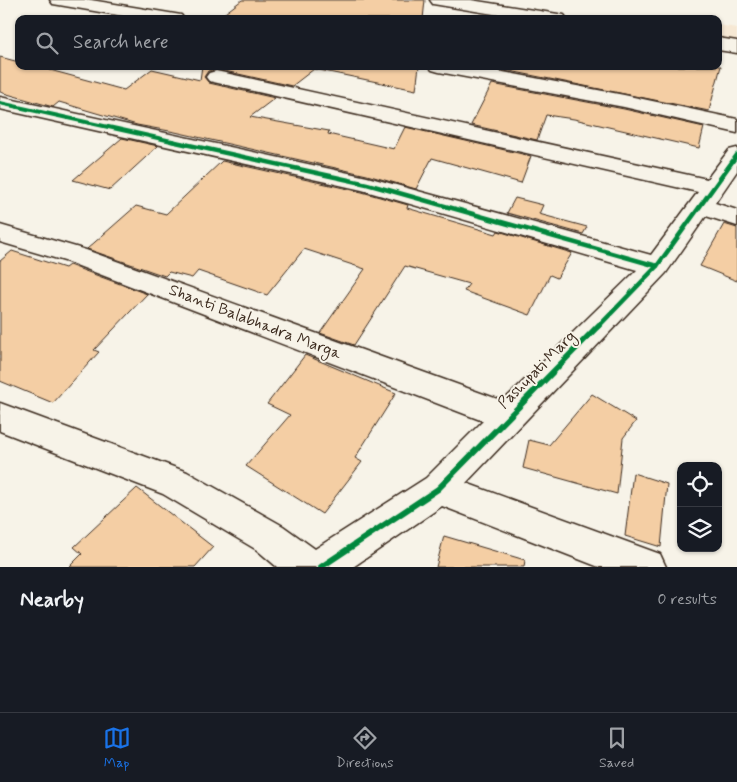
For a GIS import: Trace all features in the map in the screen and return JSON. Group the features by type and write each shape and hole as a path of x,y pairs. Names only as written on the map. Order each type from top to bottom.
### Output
{"street":[{"path":"59,0 151,15"},
{"path":"439,0 533,15"},
{"path":"722,45 737,47"},
{"path":"461,70 624,101 737,126"},
{"path":"216,77 706,197 737,218"},
{"path":"0,103 367,184 657,266"},
{"name":"Pashupati Marg","path":"321,567 438,489 657,266 737,155"},
{"name":"Shanti Balabhadra Marga","path":"0,233 77,256 508,417"},
{"path":"0,417 175,483 270,538 307,567"},
{"path":"438,489 647,567"}],"shaded area":[{"path":"722,26 737,28 737,45 722,43"}],"building":[{"path":"242,0 425,0 423,15 222,15"},
{"path":"0,57 15,61 15,70 50,70 124,90 151,70 200,80 201,70 212,70 208,71 204,77 209,83 275,98 250,117 329,131 328,134 394,149 405,127 531,156 521,183 432,158 416,189 367,175 137,125 59,102 53,107 0,92"},
{"path":"220,70 313,70 292,86"},
{"path":"319,70 418,70 416,90"},
{"path":"505,70 720,70 709,111"},
{"path":"492,84 624,109 704,127 699,148 574,119 546,115 537,140 471,125"},
{"path":"122,138 158,146 110,190 73,180"},
{"path":"222,161 362,192 408,205 407,208 496,234 498,231 572,253 557,278 550,275 530,315 464,291 469,284 405,266 354,345 320,333 365,269 304,249 267,295 198,271 192,278 169,272 165,276 87,249 136,206 166,214"},
{"path":"515,198 543,205 539,214 587,227 583,234 507,213"},
{"path":"724,224 737,228 737,281 700,266"},
{"path":"12,251 65,268 69,265 147,294 94,350 99,352 53,403 0,381 0,261"},
{"path":"305,355 396,393 355,458 362,462 322,514 246,466 290,415 267,404"},
{"path":"592,394 636,421 623,438 617,494 523,468 529,440 549,445"},
{"path":"633,473 667,484 661,547 625,536"},
{"path":"137,488 213,547 195,567 69,567 82,554 74,547"},
{"path":"444,536 525,560 524,567 436,567"}],"cycle path":[{"path":"0,103 367,184 657,266"},
{"path":"321,567 438,489 657,266 737,155"}]}
